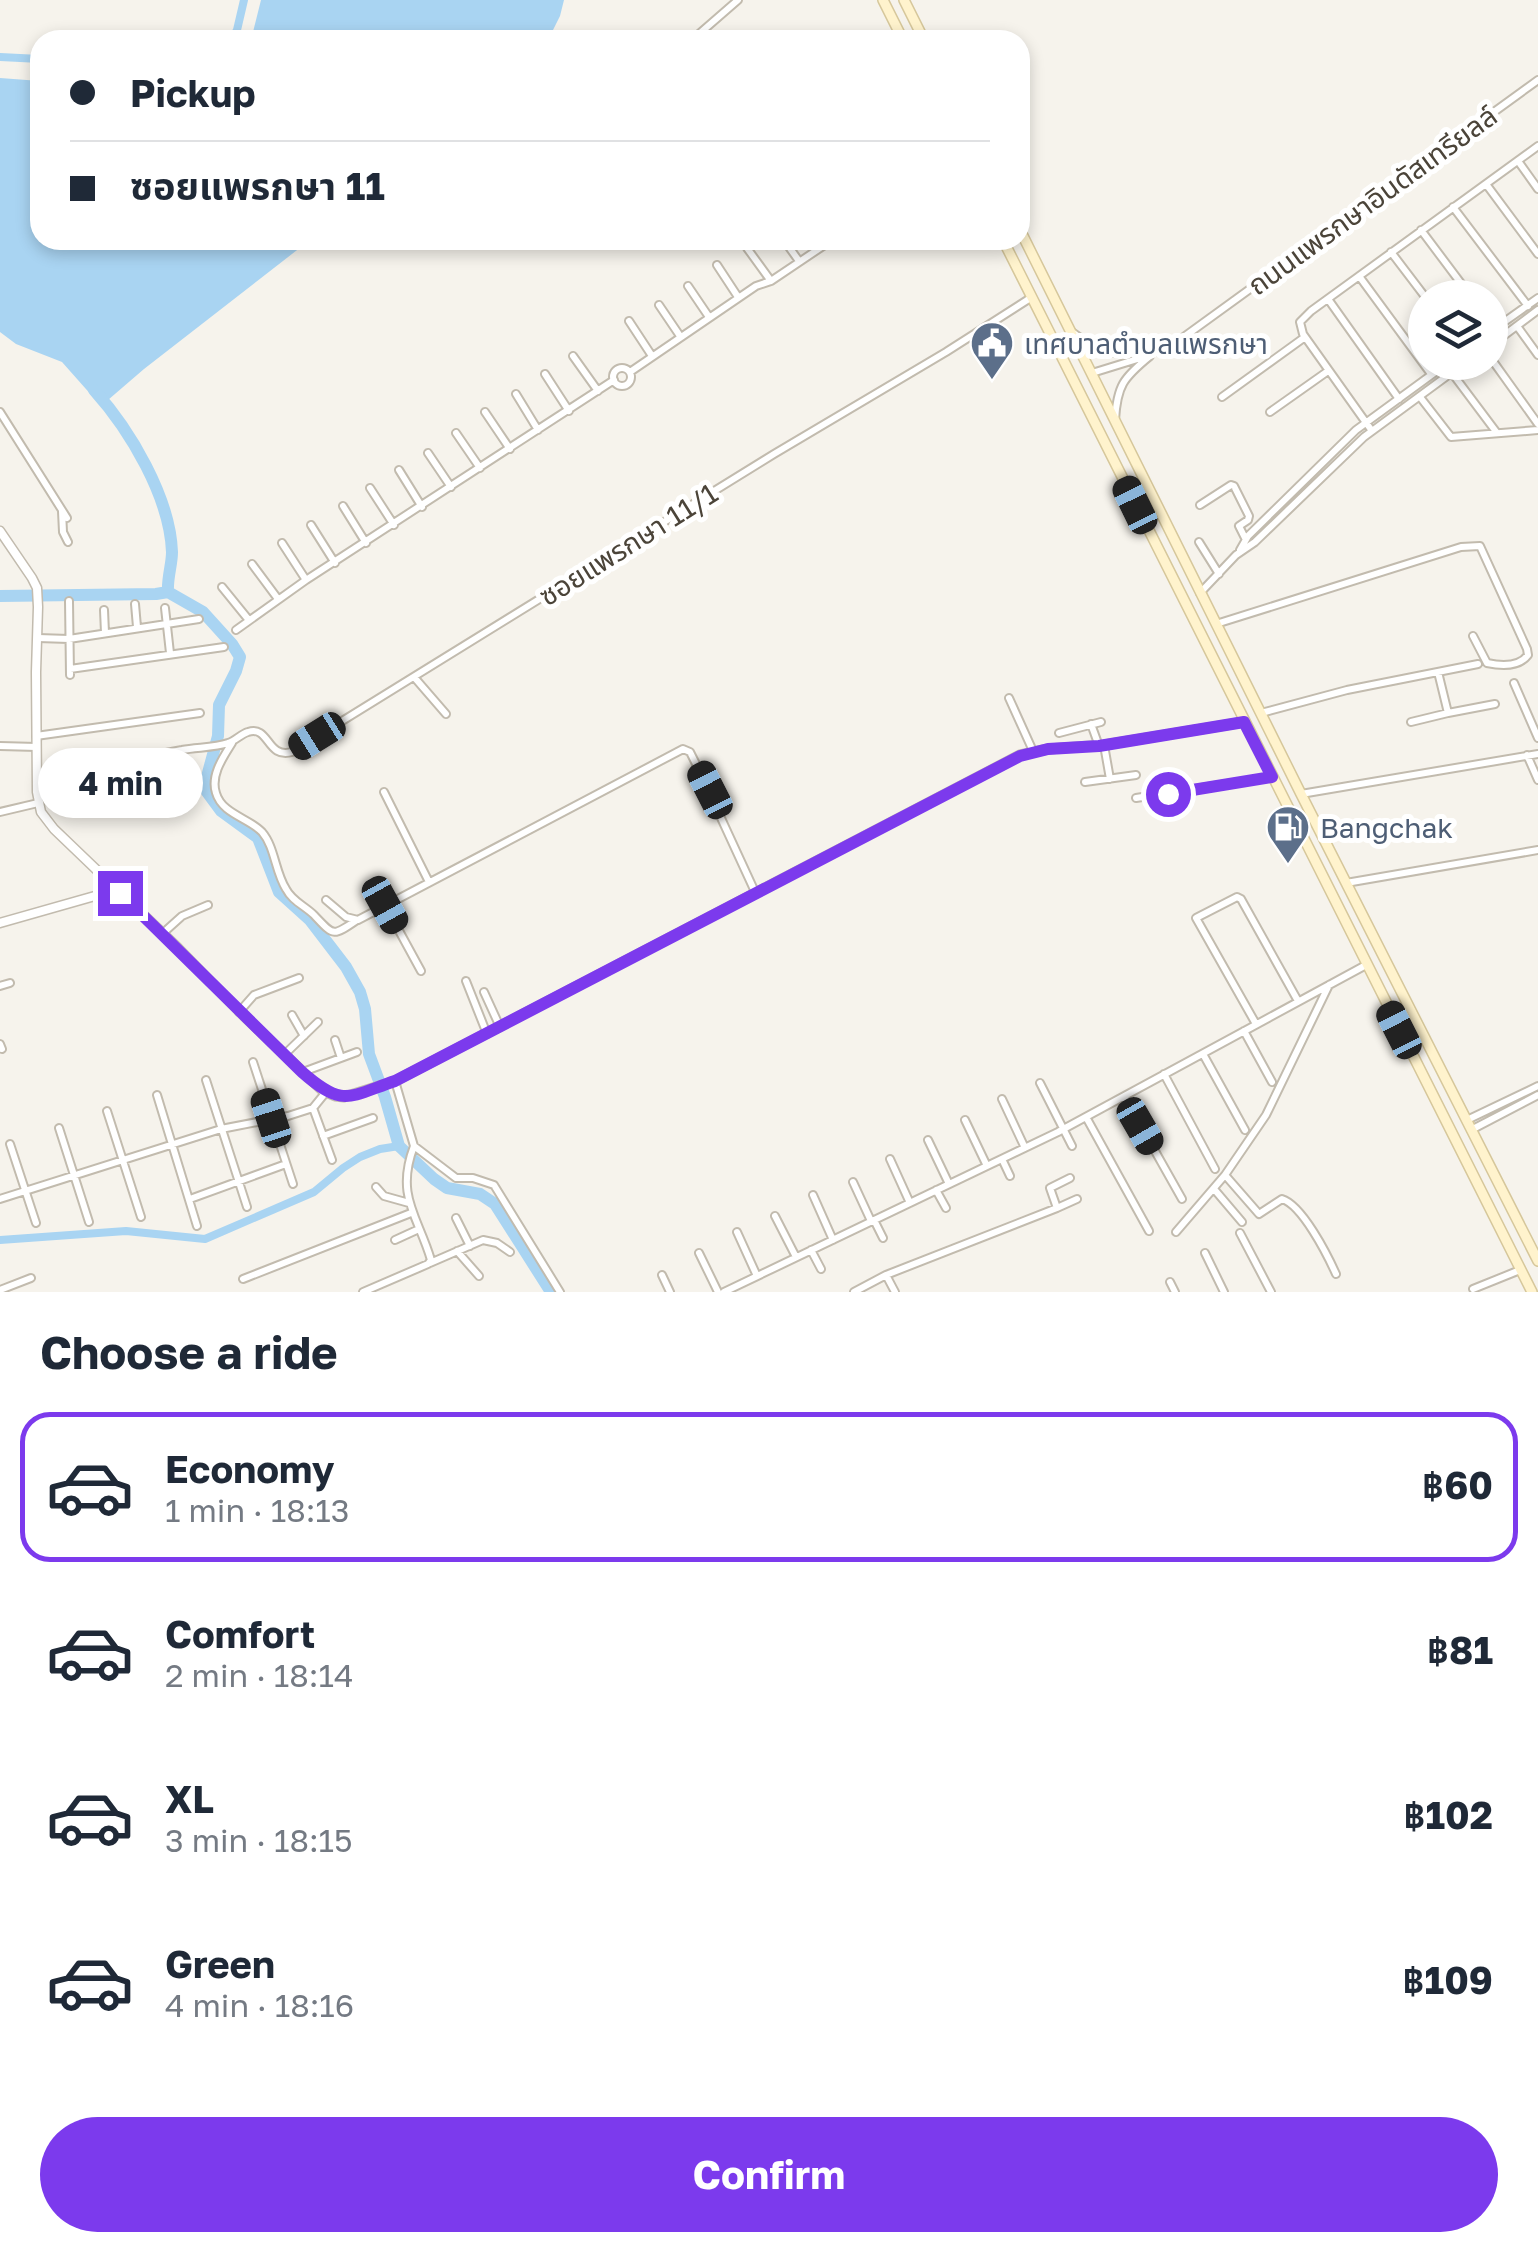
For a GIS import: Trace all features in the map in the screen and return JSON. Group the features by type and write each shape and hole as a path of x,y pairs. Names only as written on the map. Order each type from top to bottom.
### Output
{"main road":[{"path":"904,0 919,30"},
{"path":"886,1 899,30"},
{"path":"1008,250 1532,1292"},
{"path":"1030,250 1538,1261"}],"street":[{"path":"704,30 738,0"},
{"name":"ถนนแพรกษาอินดัสเทรียลล์","path":"1092,372 1155,352 1181,339 1538,80"},
{"path":"1372,431 1304,337 1300,322 1538,146"},
{"path":"1518,161 1538,190"},
{"path":"1486,184 1538,254"},
{"path":"1453,207 1528,306"},
{"path":"1421,230 1458,280"},
{"path":"748,250 771,281"},
{"path":"791,250 799,261"},
{"path":"630,372 816,250"},
{"path":"1390,252 1412,280"},
{"path":"717,266 738,298"},
{"path":"1359,276 1408,343"},
{"path":"688,286 709,318"},
{"name":"ซอยแพรกษา 11/1","path":"230,742 254,731 264,735 276,751 286,754 1032,297"},
{"path":"1508,318 1538,298"},
{"path":"1328,299 1399,399"},
{"path":"659,305 680,336"},
{"path":"1508,333 1538,310"},
{"path":"629,321 652,356"},
{"path":"1517,326 1538,355"},
{"path":"1072,332 1092,347 1112,354 1155,352"},
{"path":"1222,397 1304,337"},
{"name":"ถนนแพรกษาอินดัสเทรียลล์","path":"1116,421 1122,381 1155,352"},
{"path":"574,356 598,391"},
{"path":"236,630 306,580 598,391 614,380 617,370 626,368 630,372 628,384 619,386 614,380"},
{"path":"1270,412 1328,372"},
{"path":"545,374 568,410"},
{"path":"1200,593 1308,477 1366,422 1423,380"},
{"path":"1236,555 1255,542 1372,431 1442,380"},
{"path":"1457,380 1497,433"},
{"path":"1420,396 1450,437 1538,427 1506,380"},
{"path":"516,394 538,430"},
{"path":"0,412 67,518"},
{"path":"485,412 510,449"},
{"path":"456,432 480,468"},
{"path":"428,453 452,487"},
{"path":"399,470 422,506"},
{"path":"1308,477 1314,484"},
{"path":"1200,505 1234,486 1249,516 1239,526 1246,540"},
{"path":"370,488 394,525"},
{"path":"342,506 366,543"},
{"path":"62,509 62,532 68,542"},
{"path":"311,525 335,563"},
{"path":"0,530 36,588 36,742 41,812 302,1072 326,1092 344,1097 392,1082 488,1034 1002,763 1033,752 1244,722"},
{"path":"1198,542 1219,574"},
{"path":"282,543 306,580"},
{"path":"1216,624 1444,552 1480,546 1528,655 1516,663 1487,664 1473,636"},
{"path":"252,564 278,600"},
{"path":"222,587 248,620"},
{"path":"69,601 70,672 224,647"},
{"path":"135,604 137,628"},
{"path":"165,608 170,653"},
{"path":"104,610 105,633"},
{"path":"38,638 69,639 198,619"},
{"path":"1261,713 1347,690 1478,664"},
{"path":"1438,672 1448,713"},
{"path":"414,678 446,714"},
{"path":"1514,683 1538,738"},
{"path":"1009,698 1033,752"},
{"path":"1411,722 1495,704"},
{"path":"0,746 200,712"},
{"path":"1059,733 1100,722"},
{"path":"1091,724 1102,745 1110,779"},
{"path":"37,777 230,742 217,774 215,788 219,799 240,819 262,832 286,891 330,932 337,933 686,749 710,790 756,894"},
{"path":"1302,794 1538,754"},
{"path":"1527,755 1538,780"},
{"path":"1085,782 1136,775"},
{"path":"1136,798 1272,777"},
{"path":"384,792 429,882"},
{"path":"0,812 38,803"},
{"path":"1346,883 1538,850"},
{"path":"0,923 116,890"},
{"path":"1256,1024 1196,918 1208,911 1237,897 1241,899 1298,1001"},
{"path":"326,900 346,917 358,920"},
{"path":"162,934 182,916 208,905"},
{"path":"385,905 421,971"},
{"path":"699,1253 721,1292 1064,1129 1366,966"},
{"path":"239,1012 254,995 299,978"},
{"path":"466,981 488,1034"},
{"path":"0,986 10,983"},
{"path":"1176,1232 1214,1189 1266,1115 1329,984"},
{"path":"484,992 500,1027"},
{"path":"292,1015 304,1036"},
{"path":"284,1055 318,1022"},
{"path":"1244,1031 1272,1082"},
{"path":"336,1040 341,1058"},
{"path":"302,1072 357,1052"},
{"path":"1203,1054 1245,1130"},
{"path":"253,1062 293,1184"},
{"path":"1164,1074 1215,1169"},
{"path":"206,1080 247,1207"},
{"path":"392,1082 413,1149 406,1190 408,1203 430,1256 428,1264"},
{"path":"1040,1083 1072,1146"},
{"path":"1468,1125 1538,1086"},
{"path":"0,1199 221,1129 313,1108 326,1092"},
{"path":"157,1095 197,1226"},
{"path":"1468,1125 1538,1095"},
{"path":"1124,1096 1182,1199"},
{"path":"1002,1099 1025,1148"},
{"path":"313,1108 332,1160"},
{"path":"106,1111 141,1217"},
{"path":"1086,1117 1149,1231"},
{"path":"324,1136 373,1118"},
{"path":"965,1120 987,1166"},
{"path":"59,1128 89,1222"},
{"path":"928,1140 948,1184"},
{"path":"10,1144 36,1223"},
{"path":"413,1149 456,1178 473,1178 494,1185 560,1292"},
{"path":"890,1159 910,1203"},
{"path":"1002,1159 1010,1176"},
{"path":"190,1199 286,1164"},
{"path":"1225,1174 1259,1214 1282,1199 1290,1201 1316,1236 1336,1274"},
{"path":"1057,1208 1050,1188 1070,1178"},
{"path":"853,1182 883,1238"},
{"path":"376,1187 384,1196 408,1203"},
{"path":"1214,1189 1242,1222"},
{"path":"936,1190 946,1208"},
{"path":"813,1195 833,1240"},
{"path":"854,1292 886,1274 1077,1199"},
{"path":"244,1280 412,1213"},
{"path":"775,1216 796,1257"},
{"path":"456,1218 470,1246"},
{"path":"395,1240 418,1229"},
{"path":"736,1232 757,1276"},
{"path":"1240,1233 1270,1292"},
{"path":"363,1292 487,1240 510,1252"},
{"path":"811,1250 820,1269"},
{"path":"457,1251 479,1276"},
{"path":"1206,1253 1224,1292"},
{"path":"1473,1289 1520,1270"},
{"path":"886,1274 895,1292"},
{"path":"662,1275 670,1292"},
{"path":"0,1290 31,1278"},
{"path":"1170,1282 1176,1292"}],"water":[{"path":"261,0 564,0 553,30 254,30"},
{"path":"0,78 30,80 30,250 297,250 101,406 62,362 16,344 0,332"}],"waterway":[{"path":"237,30 244,0"},
{"path":"0,57 30,58"},
{"path":"94,390 134,444 156,487 170,531 168,592"},
{"path":"168,592 203,612 240,657 219,705 218,736 205,784 207,792 221,811 258,838 279,892 310,920 360,992 369,1054 399,1146 447,1188 480,1194 495,1204 551,1292"},
{"path":"0,596 168,592"},
{"path":"0,1240 126,1231 205,1239 314,1192 360,1157 399,1146"}],"place":[{"name":"เทศบาลตำบลแพรกษา","path":"992,381"},
{"name":"Bangchak","path":"1288,865"}],"route":[{"path":"120,893 302,1072 324,1090 344,1097 395,1081 1020,756 1244,722 1272,777 1168,794"}]}
